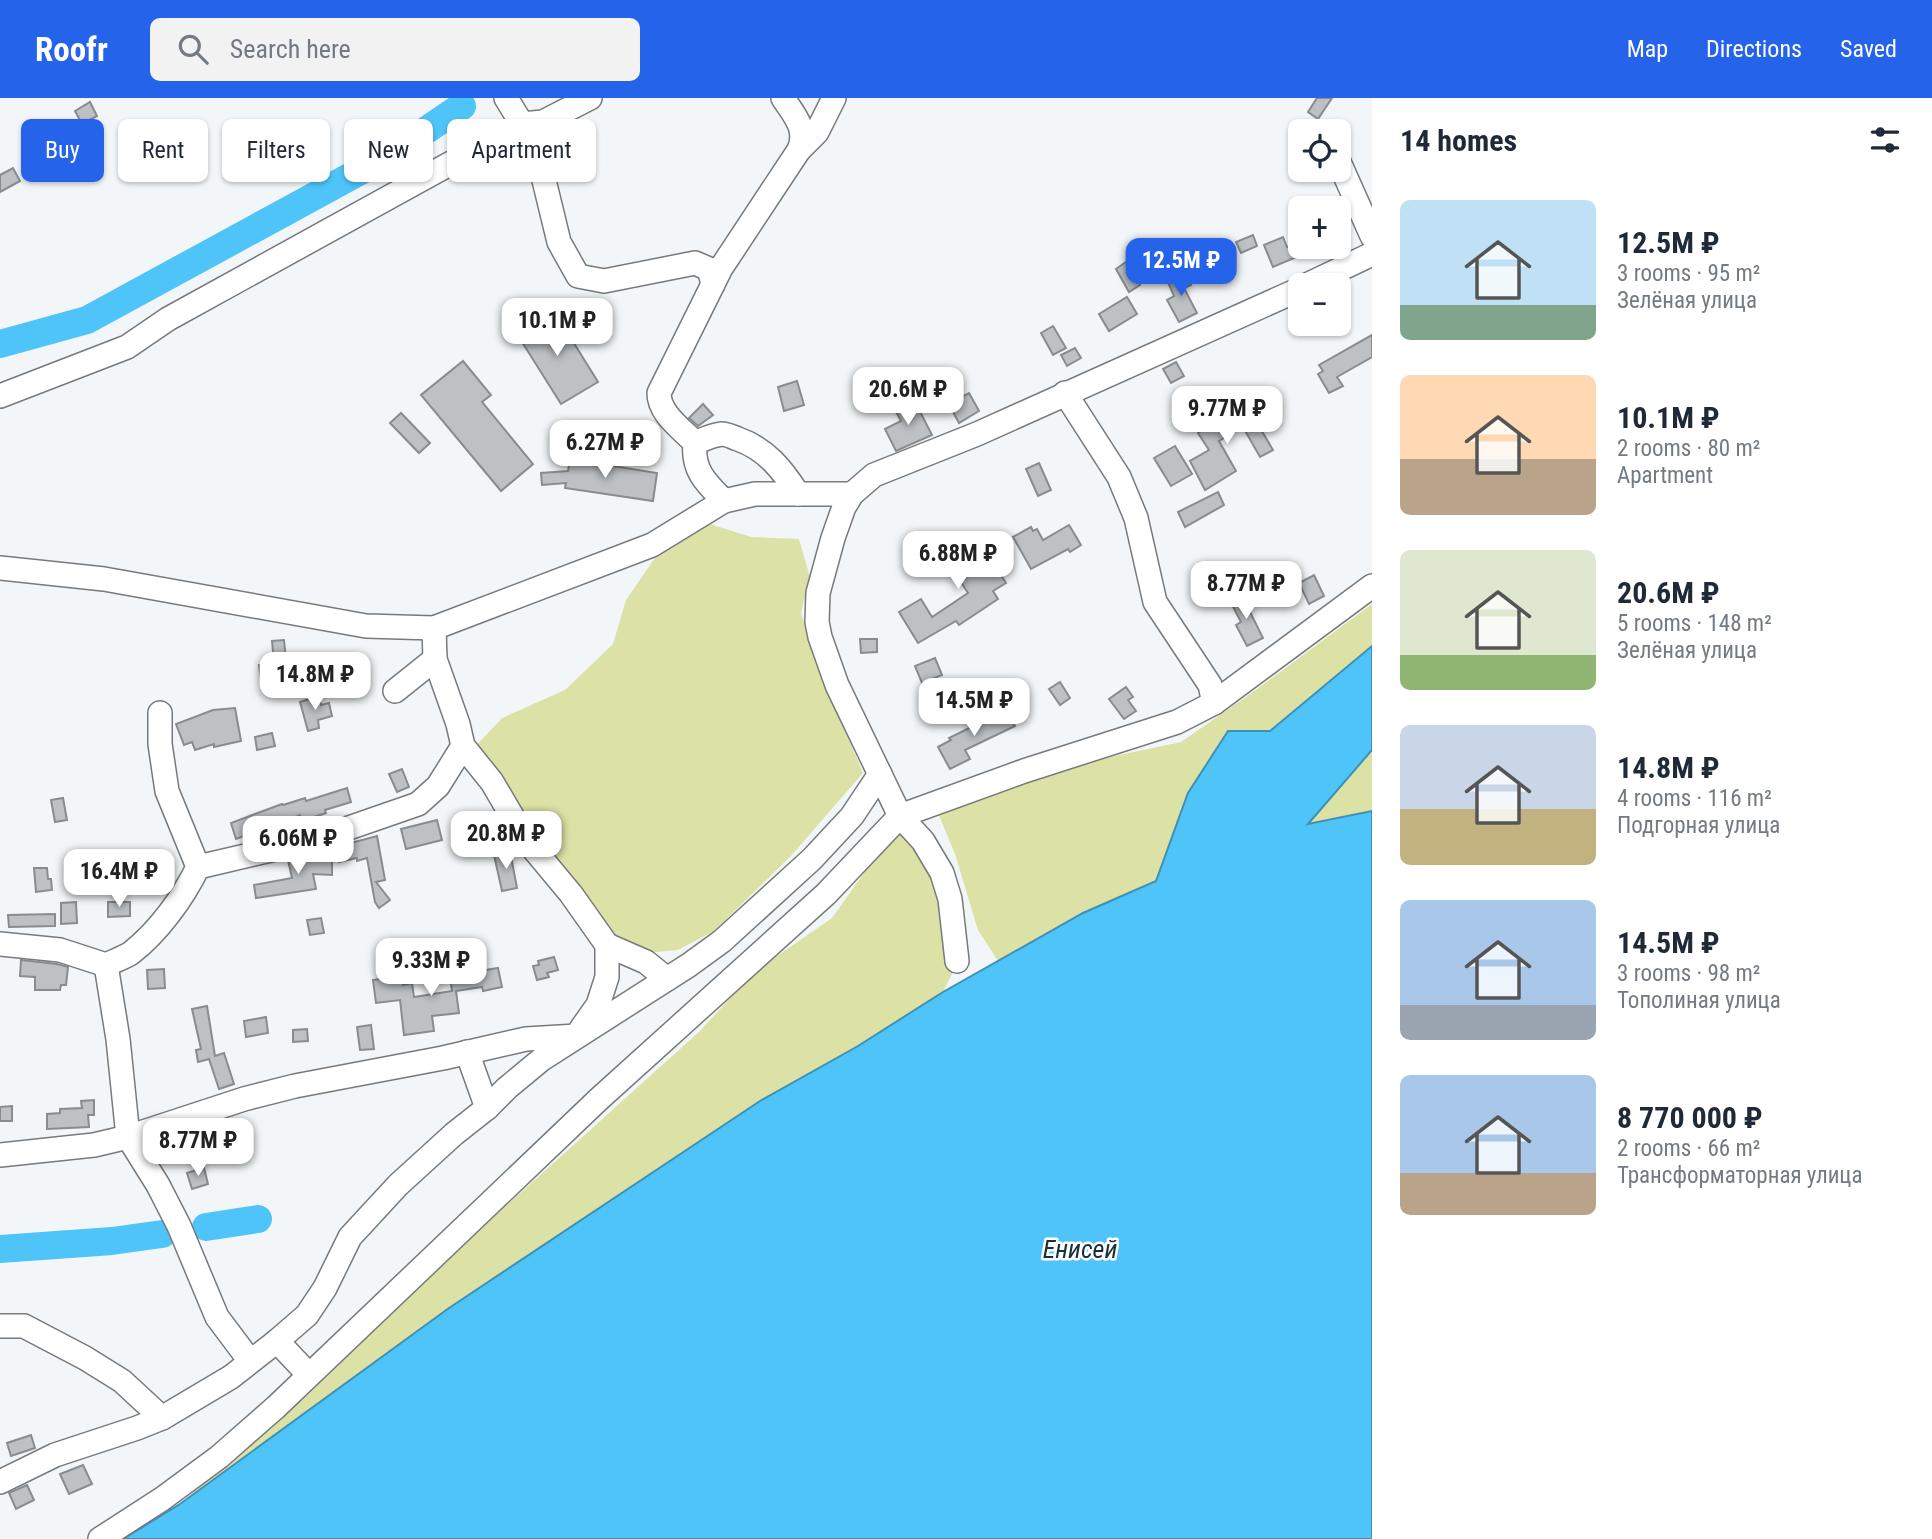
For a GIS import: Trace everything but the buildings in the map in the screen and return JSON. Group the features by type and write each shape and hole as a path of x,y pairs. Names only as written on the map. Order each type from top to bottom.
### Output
{"street":[{"path":"506,98 519,119"},
{"path":"550,119 590,98"},
{"path":"783,98 801,125 803,134 800,150"},
{"path":"724,501 697,470 695,443 663,410 659,403 659,393 721,268 800,150 817,132 834,98"},
{"path":"0,396 127,347 168,320 447,166"},
{"path":"544,182 559,242 578,276 604,281 695,263 709,269 713,284"},
{"path":"1348,182 1372,236"},
{"path":"1332,273 1372,254"},
{"path":"957,961 950,899 942,873 923,841 900,816 837,685 820,637 817,622 822,576 838,521 852,494 862,484 889,468 977,434 1288,294"},
{"path":"1065,393 1119,477 1136,518 1155,601 1210,685 1214,703"},
{"path":"695,443 709,436 725,434 746,442 764,452 783,471 798,494"},
{"path":"0,568 104,579 366,626 434,628 652,545 724,501 755,494 852,494"},
{"path":"100,1539 162,1499 219,1457 309,1375 599,1098 826,894 900,816 1034,768 1177,722 1214,703 1372,586"},
{"path":"434,628 436,659 463,746 492,782 526,840 571,894 607,946 646,962 667,979"},
{"path":"395,691 436,659"},
{"path":"0,944 60,950 106,965 130,953 159,926 190,883 198,867 167,791 160,744 160,713"},
{"path":"198,867 314,840 418,804 438,786 463,746"},
{"path":"0,1482 55,1455 162,1418 232,1377 277,1341 307,1315 325,1288 350,1237 398,1185 454,1134 488,1108 507,1088 577,1036 722,941 812,859 852,816 880,774"},
{"path":"577,1036 597,1005 607,978 607,946"},
{"path":"106,965 118,1039 128,1138 158,1185 179,1227 216,1317 250,1361"},
{"path":"0,1155 94,1145 128,1138 244,1099 295,1086 526,1039 577,1036"},
{"path":"467,1052 488,1108"},
{"path":"0,1326 24,1326 85,1358 122,1381 162,1418"},
{"path":"277,1341 309,1375"}],"green space":[{"path":"710,524 751,537 799,539 810,577 801,613 821,673 863,773 790,857 714,931 678,950 645,953 615,938 587,911 473,749 502,718 565,690 613,644 626,600 657,555"},
{"path":"1372,604 1372,646 1270,731 1188,793 1156,880 1083,913 998,961 978,930 955,854 938,813 1053,769 1181,742"},
{"path":"1372,750 1372,811 1307,824"},
{"path":"910,829 933,871 952,974 943,992 858,1046 760,1101 449,1308 180,1504 307,1396 489,1221 700,1031 754,972 832,918 889,838"}],"water":[{"name":"Енисей","path":"1372,646 1372,750 1308,824 1372,811 1372,1539 123,1539 180,1504 449,1308 760,1101 858,1046 943,992 1083,913 1156,881 1188,793 1228,731 1270,731"}],"waterway":[{"path":"0,344 87,320 388,156 462,106"},
{"path":"206,1227 258,1219"},
{"path":"0,1249 112,1241 162,1234"}]}
